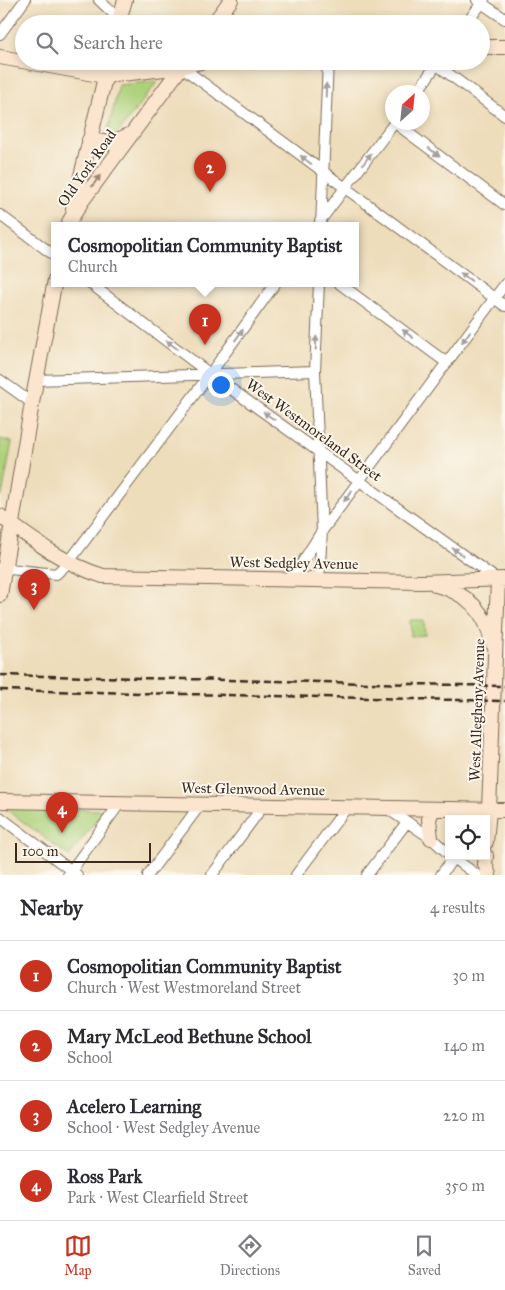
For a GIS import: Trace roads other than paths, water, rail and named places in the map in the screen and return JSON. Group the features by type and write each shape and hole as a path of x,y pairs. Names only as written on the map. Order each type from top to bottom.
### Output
{"main road":[{"path":"122,15 125,0"},
{"path":"220,15 231,0"},
{"path":"490,47 505,46"},
{"path":"0,58 15,61"},
{"path":"70,70 105,76 140,70"},
{"path":"68,222 107,70"},
{"name":"Old York Road","path":"69,222 82,201 175,70"},
{"name":"Old York Road","path":"89,140 112,143 131,134"},
{"path":"0,595 6,521 32,403 54,287"},
{"path":"6,521 40,546 68,563"},
{"name":"West Sedgley Avenue","path":"68,563 103,576 421,582 501,579"},
{"name":"West Allegheny Avenue","path":"489,815 494,659 501,598 501,579"},
{"path":"421,582 460,593 468,598 481,614 490,634 494,659"},
{"name":"West Glenwood Avenue","path":"0,801 505,810"},
{"path":"431,838 429,819 433,809"},
{"path":"486,860 489,875"}],"street":[{"path":"0,34 25,0"},
{"path":"100,0 114,15"},
{"path":"472,15 481,1 505,19"},
{"path":"189,70 323,172 505,306"},
{"path":"319,222 328,70"},
{"path":"422,85 433,70"},
{"path":"447,70 505,116"},
{"path":"320,222 390,130"},
{"path":"404,130 505,205"},
{"path":"0,215 51,253"},
{"path":"292,579 322,531 505,284"},
{"name":"West Westmoreland Street","path":"95,287 210,374 359,481 501,579"},
{"path":"2,568 56,574 68,563 273,287"},
{"path":"319,287 315,371 322,531 319,580"},
{"path":"344,287 447,363"},
{"path":"36,380 315,371"},
{"path":"0,380 32,403"},
{"path":"0,817 72,874 120,803"},
{"path":"148,875 200,805"},
{"path":"212,875 263,806"},
{"path":"296,875 347,807"},
{"path":"388,808 431,838 445,851"},
{"path":"367,875 407,822"},
{"path":"441,875 449,860"},
{"path":"456,860 477,875"}],"railway":[{"path":"0,675 505,686"},
{"path":"0,690 505,701"}],"place":[{"name":"Mary McLeod Bethune School","path":"210,192"},
{"name":"Cosmopolitian Community Baptist","path":"205,345"},
{"name":"Acelero Learning","path":"34,610"},
{"name":"Ross Park","path":"62,833"}]}
